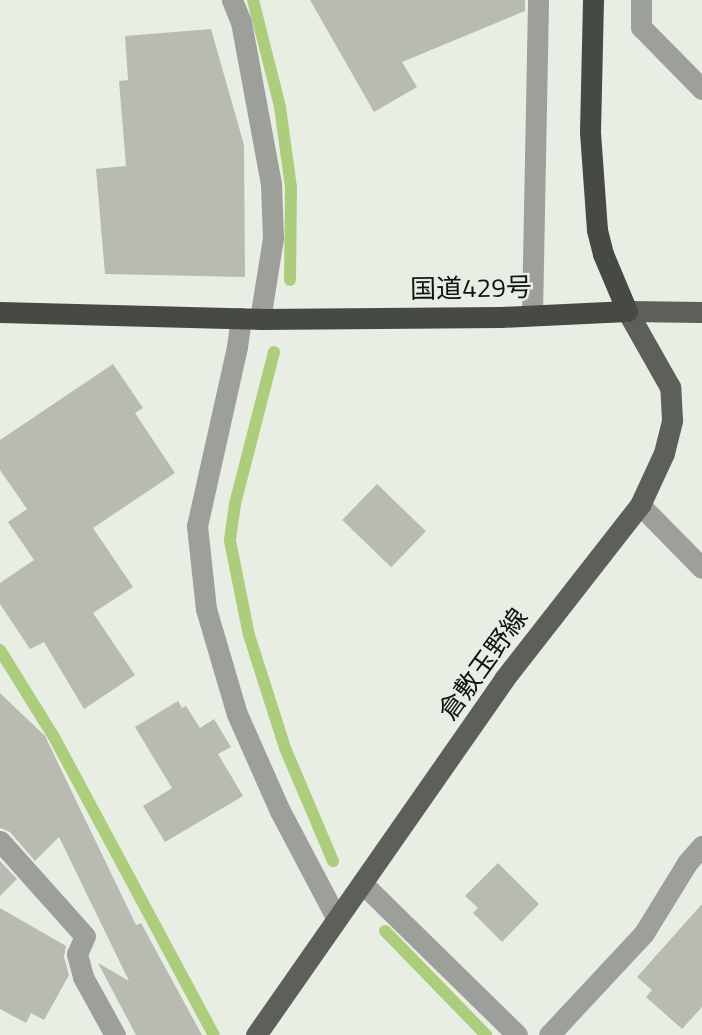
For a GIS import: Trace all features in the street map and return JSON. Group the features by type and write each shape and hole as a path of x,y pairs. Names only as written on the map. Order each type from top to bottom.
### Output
{"highway":[{"path":"593,0 590,132 597,230 603,254 627,311"},
{"name":"国道429号","path":"0,312 251,318 532,315 627,311"}],"main road":[{"path":"627,311 702,312"},
{"name":"倉敷玉野線","path":"256,1035 504,679 640,505 664,453 673,419 670,387 627,311"}],"street":[{"path":"232,0 241,22 271,184 273,238 251,318 237,348 197,526 206,609 237,714 280,811 337,919"},
{"path":"532,315 538,0"},
{"path":"641,0 641,27 702,89"},
{"path":"640,505 702,568"},
{"path":"0,841 85,936 77,954 83,977 115,1035"},
{"path":"549,1035 644,933 687,863 702,846"},
{"path":"362,883 517,1035"}],"building":[{"path":"310,0 525,0 525,11 402,62 417,87 374,112"},
{"path":"211,29 244,145 245,277 105,274 96,169 126,166 119,81 128,80 125,36"},
{"path":"113,364 143,408 135,413 175,473 93,528 133,587 93,613 135,675 84,709 44,642 30,649 0,604 0,583 34,560 8,522 27,509 0,470 0,440"},
{"path":"377,484 426,531 391,567 342,520"},
{"path":"0,693 45,736 136,925 141,923 202,1035 136,1035 98,963 129,981 59,837 35,861 10,832 0,828"},
{"path":"178,701 182,708 186,706 200,728 214,719 231,747 218,754 243,796 165,842 143,806 172,788 135,727"},
{"path":"0,861 17,879 0,896"},
{"path":"498,863 539,904 502,942 473,913 478,908 465,896"},
{"path":"702,904 702,1007 682,1029 646,997 652,990 637,977"},
{"path":"0,908 66,946 64,957 69,975 44,1020 31,1013 26,1023 0,1009"}],"waterway":[{"path":"253,0 280,107 291,187 290,280"},
{"path":"274,352 235,504 230,541 249,635 285,748 333,861"},
{"path":"0,650 54,737 214,1035"},
{"path":"385,931 486,1035"}]}
